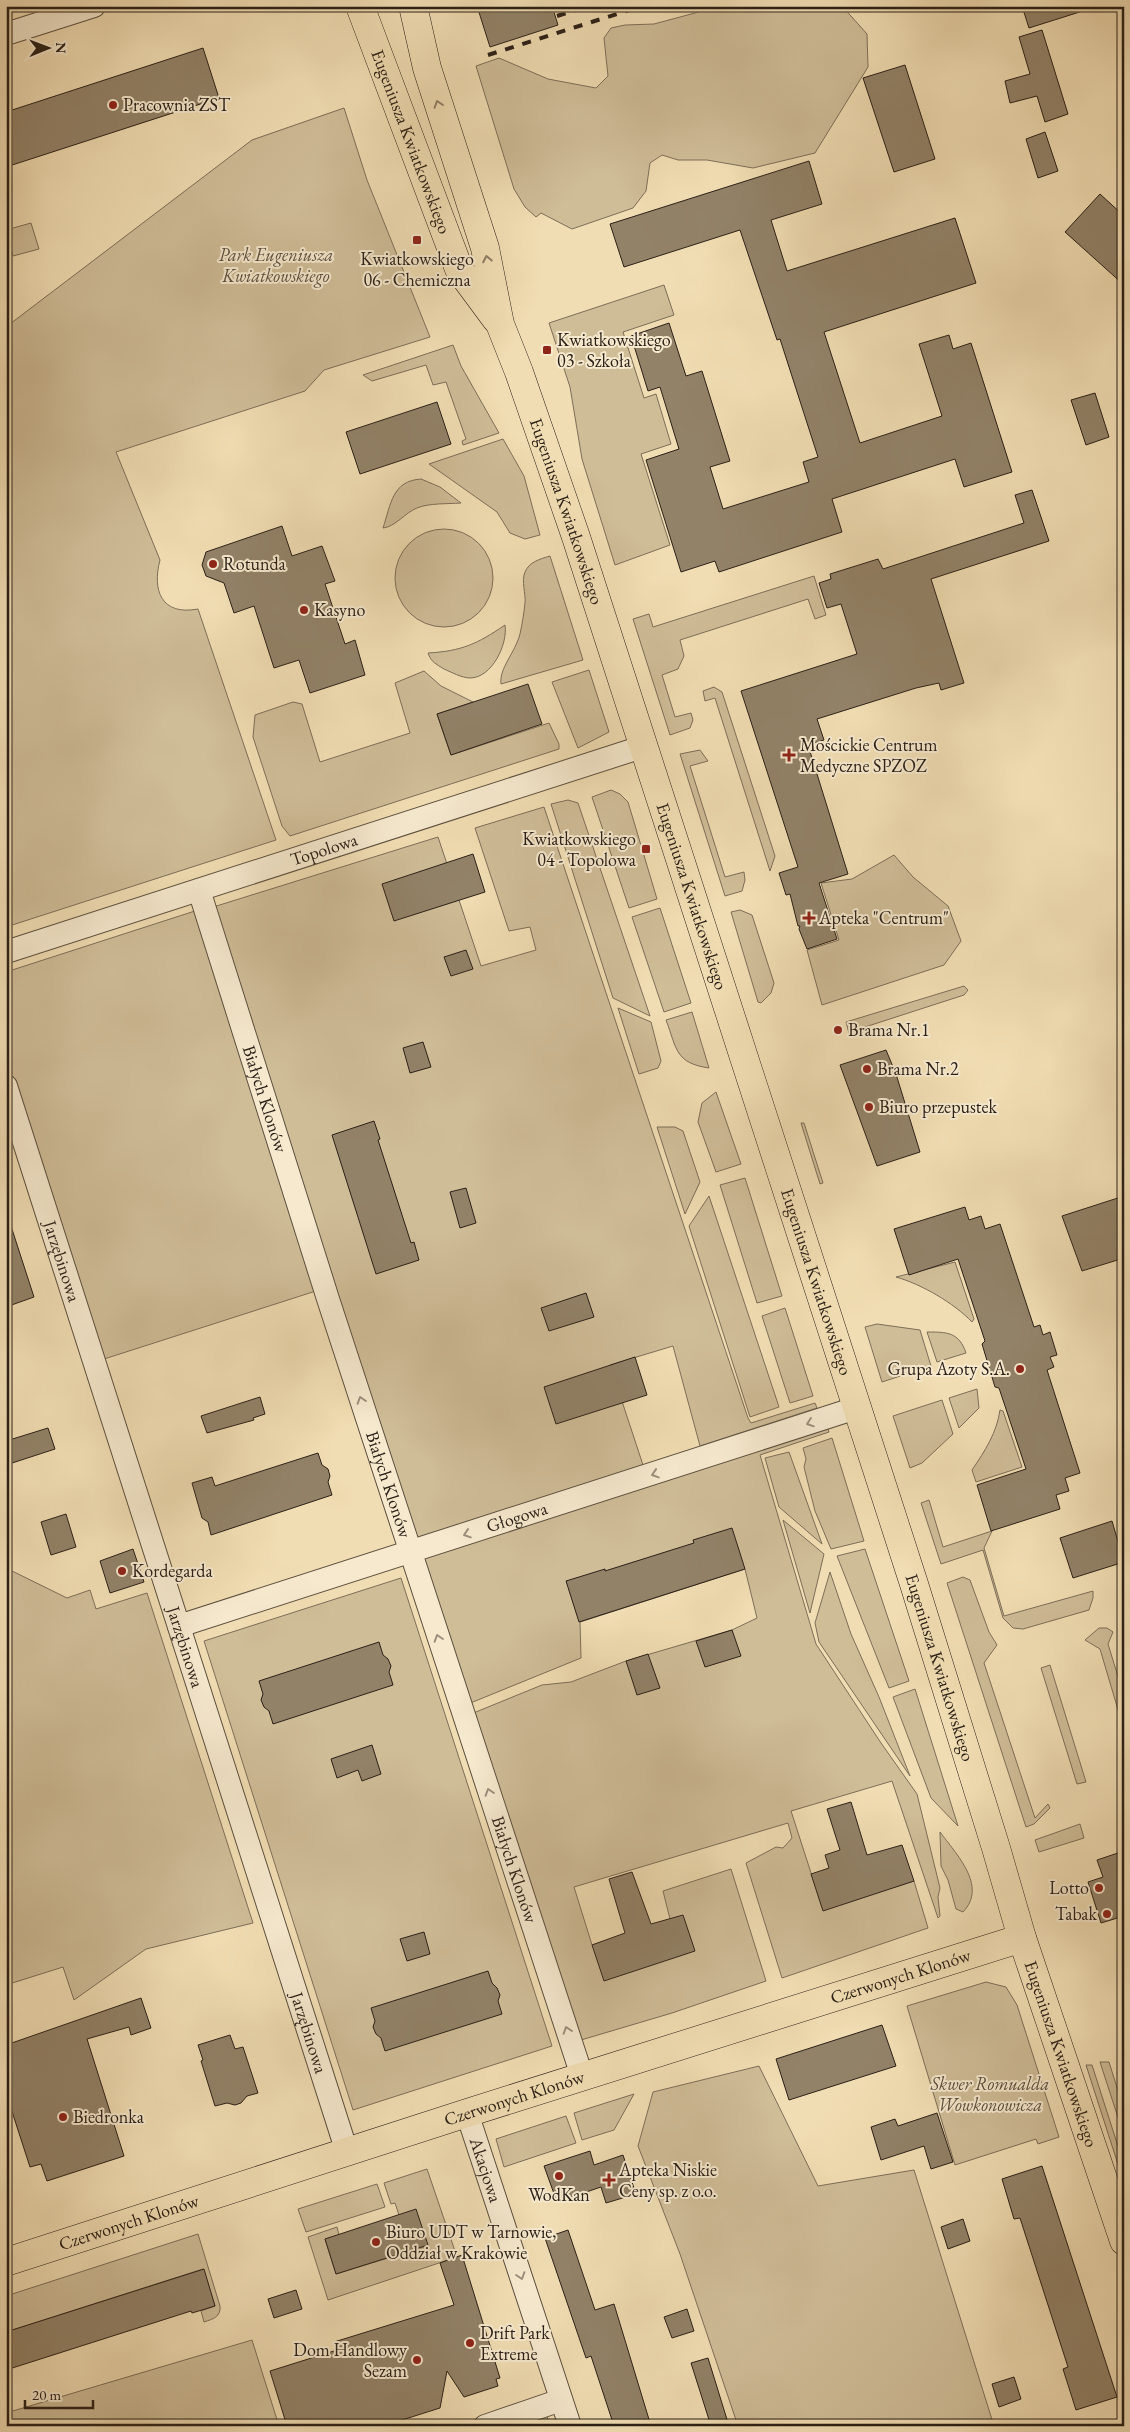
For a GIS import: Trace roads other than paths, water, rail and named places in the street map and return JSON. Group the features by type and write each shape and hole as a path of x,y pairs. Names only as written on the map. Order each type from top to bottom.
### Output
{"main road":[{"name":"Eugeniusza Kwiatkowskiego","path":"360,6 459,269 500,324"},
{"name":"Eugeniusza Kwiatkowskiego","path":"412,6 427,68 485,248 500,324 519,372 576,537 993,1838 1022,1938 1124,2241"},
{"name":"Czerwonych Klonów","path":"6,2262 582,2076 1022,1938"}],"street":[{"path":"6,34 94,6"},
{"name":"Topolowa","path":"6,952 642,747"},
{"name":"Białych Klonów","path":"200,890 410,1552 582,2076"},
{"name":"Jarzębinowa","path":"6,1086 347,2152"},
{"name":"Głogowa","path":"179,1626 856,1408"},
{"name":"Akacjowa","path":"467,2113 570,2426"},
{"path":"486,2426 561,2400"}],"railway":[{"path":"557,16 588,6"},
{"path":"488,55 642,6"}],"place":[{"name":"Pracownia ZST","path":"113,105"},
{"name":"Kwiatkowskiego 06 - Chemiczna","path":"417,240"},
{"name":"Kwiatkowskiego 03 - Szkoła","path":"547,350"},
{"name":"Rotunda","path":"213,564"},
{"name":"Kasyno","path":"304,610"},
{"name":"Mościckie Centrum Medyczne SPZOZ","path":"789,755"},
{"name":"Kwiatkowskiego 04 - Topolowa","path":"646,849"},
{"name":"Apteka \"Centrum\"","path":"809,918"},
{"name":"Brama Nr.1","path":"838,1030"},
{"name":"Brama Nr.2","path":"867,1069"},
{"name":"Biuro przepustek","path":"869,1107"},
{"name":"Grupa Azoty S.A.","path":"1020,1369"},
{"name":"Kordegarda","path":"122,1571"},
{"name":"Lotto","path":"1099,1888"},
{"name":"Tabak","path":"1107,1914"},
{"name":"Biedronka","path":"63,2117"},
{"name":"WodKan","path":"559,2176"},
{"name":"Apteka Niskie Ceny sp. z o.o.","path":"609,2180"},
{"name":"Biuro UDT w Tarnowie, Oddział w Krakowie","path":"376,2242"},
{"name":"Drift Park Extreme","path":"470,2343"},
{"name":"Dom Handlowy Sezam","path":"417,2360"}],"park label":[{"name":"Park Eugeniusza Kwiatkowskiego","path":"276,265"},
{"name":"Skwer Romualda Wowkonowicza","path":"990,2094"}]}
